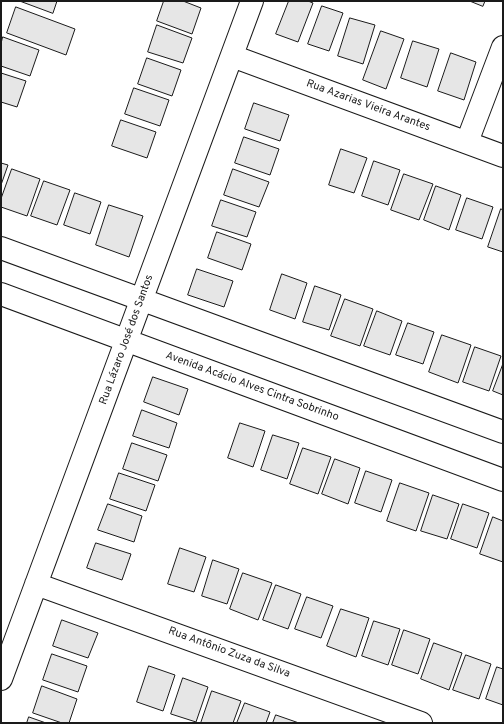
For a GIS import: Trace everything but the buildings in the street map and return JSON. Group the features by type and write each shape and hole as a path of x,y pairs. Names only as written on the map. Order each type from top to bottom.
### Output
{"street":[{"name":"Rua Lázaro José dos Santos","path":"1,679 252,1"},
{"path":"466,142 503,47"},
{"name":"Rua Azarias Vieira Arantes","path":"232,56 503,156"},
{"path":"1,248 503,432"},
{"name":"Avenida Acácio Alves Cintra Sobrinho","path":"1,294 503,480"},
{"name":"Rua Antônio Zuza da Silva","path":"36,584 421,723"}]}
